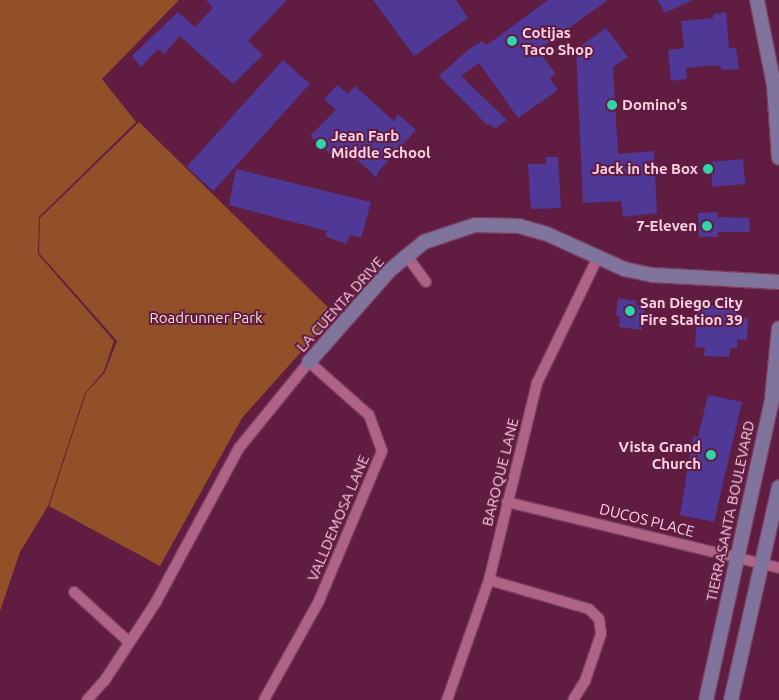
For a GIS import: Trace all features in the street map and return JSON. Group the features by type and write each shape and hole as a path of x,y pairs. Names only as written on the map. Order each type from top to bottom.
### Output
{"main road":[{"path":"757,0 774,85 779,158"},
{"name":"LA CUENTA DRIVE","path":"309,362 389,271 407,256 424,242 475,225 519,226 547,234 624,269 653,275 779,282"},
{"name":"TIERRASANTA BOULEVARD","path":"706,700 735,557 772,399 779,328"},
{"path":"731,700 779,487"}],"street":[{"path":"407,256 426,282"},
{"name":"BAROQUE LANE","path":"447,700 489,580 537,383 598,258"},
{"name":"LA CUENTA DRIVE","path":"87,700 156,602 239,448 309,362"},
{"name":"VALLDEMOSA LANE","path":"264,700 319,601 382,451 369,415 309,362"},
{"name":"DUCOS PLACE","path":"507,502 779,568"},
{"path":"489,580 588,609 599,619 601,634 585,681 573,700"},
{"path":"74,592 129,642"}],"green space":[{"path":"0,0 179,0 102,79 136,122 39,217 38,254 114,341 104,371 85,393 48,506 20,552 0,611"},
{"name":"Roadrunner Park","path":"139,122 335,314 242,418 160,566 49,506 86,393 105,372 117,341 39,253 40,218"}],"building":[{"path":"206,0 287,0 248,41 263,55 233,84 180,36 164,54 158,49 141,67 132,56 178,12 195,27 213,8"},
{"path":"373,0 456,0 468,18 414,56"},
{"path":"548,0 608,0 538,50 555,73 550,79 558,90 518,118 479,63 461,76 507,120 495,129 490,124 488,126 439,76 468,50 482,41 487,45"},
{"path":"657,0 693,0 665,13"},
{"path":"726,12 729,48 736,48 739,69 723,70 718,65 686,68 687,79 671,81 668,50 684,48 681,21 713,18 714,14"},
{"path":"606,28 628,57 613,67 618,154 654,151 657,213 623,217 621,201 583,203 576,49"},
{"path":"283,60 310,84 213,191 187,167"},
{"path":"337,85 348,94 355,86 394,121 398,114 416,130 378,172 377,178 351,154 346,159 339,151 334,157 310,136 336,110 324,99"},
{"path":"546,157 558,157 561,208 531,209 528,164 546,164"},
{"path":"743,159 745,184 712,187 710,162"},
{"path":"236,169 371,202 361,238 350,235 346,244 325,236 327,231 229,205"},
{"path":"717,212 718,217 749,218 750,232 718,232 718,237 699,237 698,213"},
{"name":"San Diego City Fire Station 39","path":"618,298 637,301 636,305 645,306 642,330 619,327 620,317 616,316"},
{"path":"697,305 739,306 739,318 748,318 747,340 737,339 737,348 731,348 729,357 704,356 705,348 695,347"},
{"path":"708,395 742,402 714,522 680,515 693,436 698,437"}],"place":[{"name":"Cotijas Taco Shop","path":"512,41"},
{"name":"Domino's","path":"612,105"},
{"name":"Jean Farb Middle School","path":"321,144"},
{"name":"Jack in the Box","path":"708,169"},
{"name":"7-Eleven","path":"707,226"},
{"name":"San Diego City Fire Station 39","path":"630,311"},
{"name":"Vista Grand Church","path":"711,455"}]}
